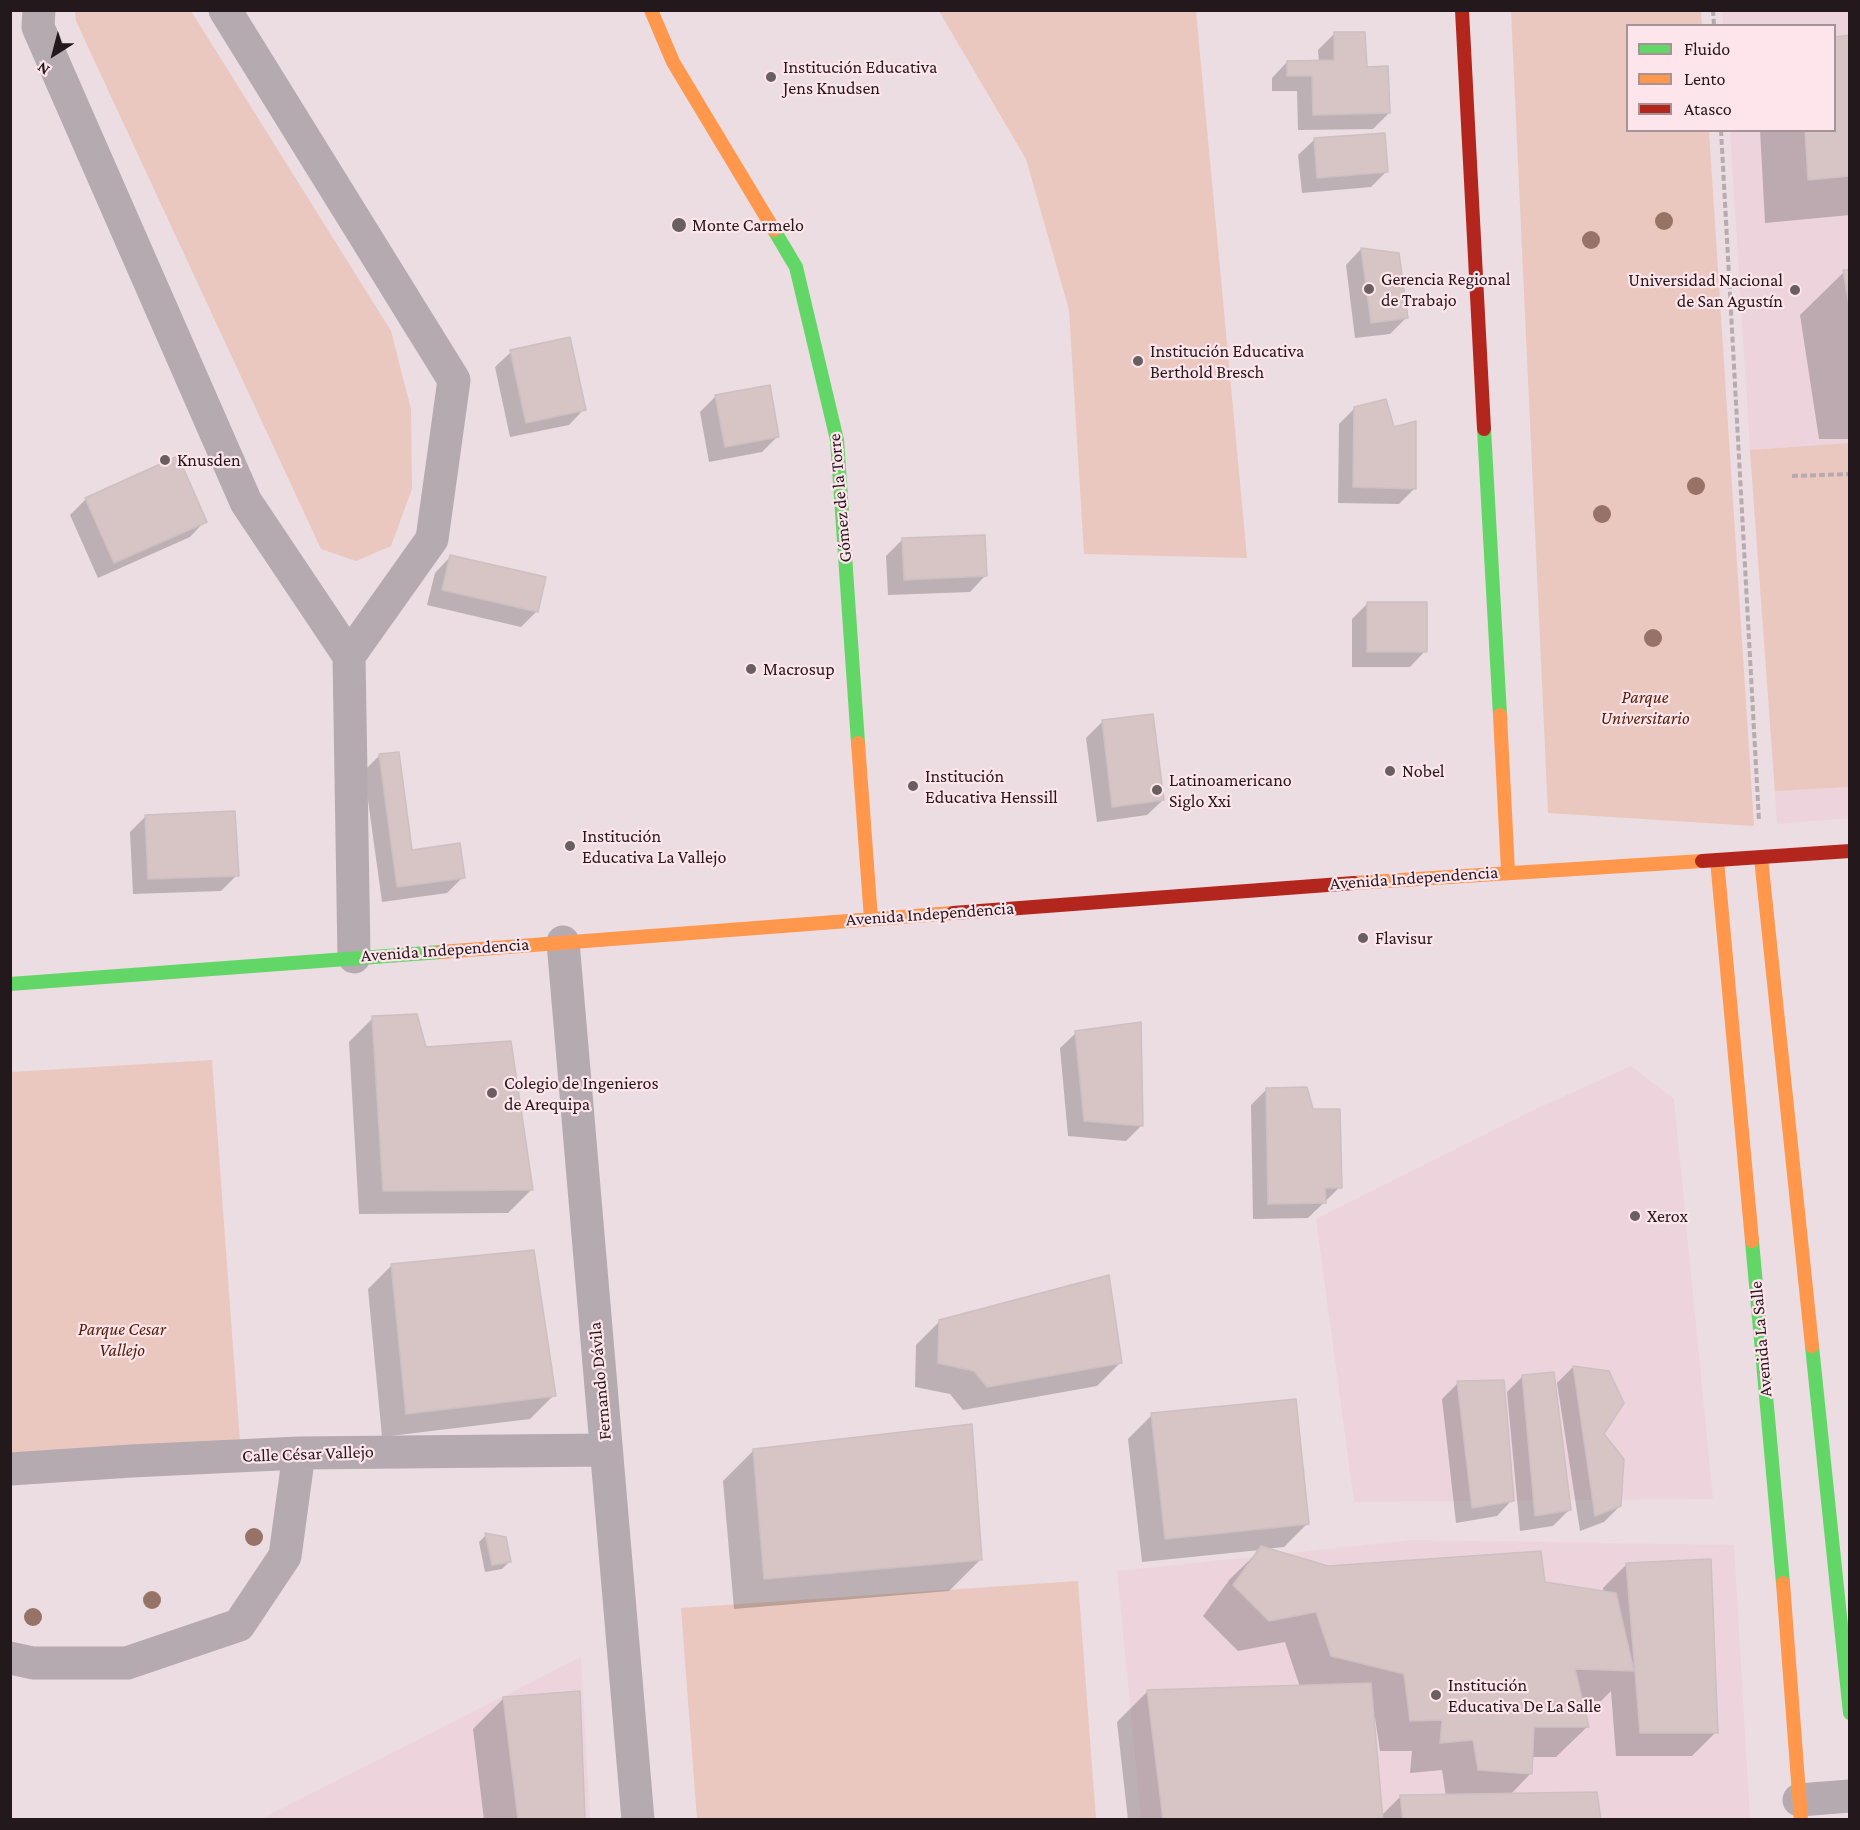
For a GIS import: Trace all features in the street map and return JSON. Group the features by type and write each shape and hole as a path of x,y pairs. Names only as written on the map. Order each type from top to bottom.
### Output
{"street":[{"path":"39,10 38,27 246,502 349,656 354,957"},
{"path":"225,10 454,380 432,538 349,656"},
{"name":"Gómez de la Torre","path":"651,10 673,62 796,267 837,440 871,919"},
{"path":"1462,10 1508,871"},
{"name":"Avenida Independencia","path":"10,984 1508,871 1850,851"},
{"path":"1761,858 1786,1159 1850,1713"},
{"name":"Avenida La Salle","path":"1717,860 1751,1162 1800,1810"},
{"name":"Fernando Dávila","path":"563,942 638,1820"},
{"name":"Calle César Vallejo","path":"10,1469 299,1453 606,1450"},
{"path":"10,1658 33,1663 128,1663 239,1625 285,1556 299,1453"},
{"path":"1800,1810 1850,1796"}],"path":[{"path":"1721,132 1761,858"},
{"path":"1792,476 1850,474"}],"shaded area":[{"name":"Universidad Nacional de San Agustín","path":"1722,11 1849,11 1849,818 1777,824 1730,132 1836,132 1836,24 1723,24"},
{"path":"1631,1066 1674,1099 1713,1499 1354,1502 1316,1219 1540,1107"},
{"name":"Institución Educativa De La Salle","path":"1413,1540 1734,1545 1750,1819 1141,1819 1117,1571"},
{"path":"581,1657 590,1819 261,1819"}],"green space":[{"path":"75,11 191,11 391,331 411,409 412,489 391,546 356,561 321,549 76,21"},
{"path":"939,11 1196,11 1247,558 1084,554 1069,310 1026,159"},
{"name":"Parque Universitario","path":"1511,11 1701,11 1702,24 1626,24 1626,132 1709,132 1754,826 1548,813"},
{"path":"1849,443 1849,787 1775,791 1750,450"},
{"name":"Parque Cesar Vallejo","path":"212,1060 240,1442 11,1458 11,1072"},
{"path":"1078,1581 1096,1819 697,1819 681,1608"}],"building":[{"path":"1334,32 1365,32 1367,67 1388,66 1390,113 1313,115 1312,76 1287,76 1287,61 1334,60"},
{"path":"1850,35 1850,176 1808,180 1805,132 1836,132 1836,37"},
{"path":"1385,133 1388,172 1317,178 1314,138"},
{"path":"1361,248 1399,253 1408,318 1371,323"},
{"path":"1843,270 1850,270 1850,311"},
{"path":"570,337 586,410 526,423 510,350"},
{"path":"770,385 779,437 725,447 715,395"},
{"path":"1386,399 1394,427 1416,421 1416,489 1353,487 1354,407"},
{"path":"178,456 207,522 114,563 85,498"},
{"path":"985,535 987,576 904,580 902,538"},
{"path":"450,555 546,577 538,612 442,590"},
{"path":"1367,602 1427,602 1427,652 1367,652"},
{"path":"1153,714 1164,800 1112,807 1102,720"},
{"path":"399,752 412,850 460,843 465,878 397,887 379,754"},
{"path":"235,811 239,876 148,879 145,815"},
{"path":"417,1014 426,1047 511,1041 533,1190 383,1191 372,1016"},
{"path":"1141,1022 1143,1126 1084,1121 1075,1031"},
{"path":"1307,1087 1313,1109 1340,1109 1342,1188 1325,1188 1326,1203 1268,1204 1266,1088"},
{"path":"534,1250 556,1396 406,1414 391,1264"},
{"path":"1109,1275 1122,1363 987,1387 974,1371 938,1363 939,1320"},
{"path":"1573,1366 1609,1371 1624,1403 1604,1434 1624,1459 1621,1506 1595,1516"},
{"path":"1554,1372 1571,1510 1535,1516 1522,1375"},
{"path":"1504,1380 1514,1501 1472,1508 1457,1381"},
{"path":"1296,1399 1309,1524 1165,1539 1151,1413"},
{"path":"972,1424 982,1560 764,1579 753,1449"},
{"path":"485,1533 506,1537 511,1562 492,1565"},
{"path":"1261,1546 1328,1566 1541,1551 1545,1582 1616,1593 1634,1671 1575,1669 1589,1727 1534,1727 1532,1774 1478,1770 1473,1740 1440,1743 1442,1720 1410,1721 1404,1674 1331,1656 1316,1612 1269,1621 1233,1585"},
{"path":"1711,1559 1718,1733 1640,1733 1626,1563"},
{"path":"1371,1683 1383,1820 1163,1820 1147,1690"},
{"path":"580,1691 585,1820 518,1820 503,1697"},
{"path":"1597,1792 1601,1820 1403,1820 1400,1795"}],"traffic: fast":[{"path":"774,230 796,267 837,440 858,743"},
{"path":"1484,429 1500,715"},
{"path":"10,984 441,952"},
{"path":"1752,1241 1783,1583"},
{"path":"1812,1346 1850,1713"}],"traffic: slow":[{"path":"651,10 673,62 774,230"},
{"path":"1500,715 1508,871"},
{"path":"858,743 871,919"},
{"path":"1761,858 1812,1346"},
{"path":"1717,860 1752,1241"},
{"path":"1354,883 1702,861"},
{"path":"441,952 953,913"},
{"path":"1783,1583 1801,1820"}],"traffic: jam":[{"path":"1462,10 1484,429"},
{"path":"1702,861 1850,851"},
{"path":"953,913 1354,883"}],"place":[{"name":"Institución Educativa Jens Knudsen","path":"771,77"},
{"name":"Monte Carmelo","path":"679,225"},
{"name":"Gerencia Regional de Trabajo","path":"1369,289"},
{"name":"Universidad Nacional de San Agustín","path":"1795,290"},
{"name":"Institución Educativa Berthold Bresch","path":"1138,361"},
{"name":"Knusden","path":"165,460"},
{"name":"Macrosup","path":"751,669"},
{"name":"Nobel","path":"1390,771"},
{"name":"Institución Educativa Henssill","path":"913,786"},
{"name":"Latinoamericano Siglo Xxi","path":"1157,790"},
{"name":"Institución Educativa La Vallejo","path":"570,846"},
{"name":"Flavisur","path":"1363,938"},
{"name":"Colegio de Ingenieros de Arequipa","path":"492,1093"},
{"name":"Xerox","path":"1635,1216"},
{"name":"Institución Educativa De La Salle","path":"1436,1695"}]}
